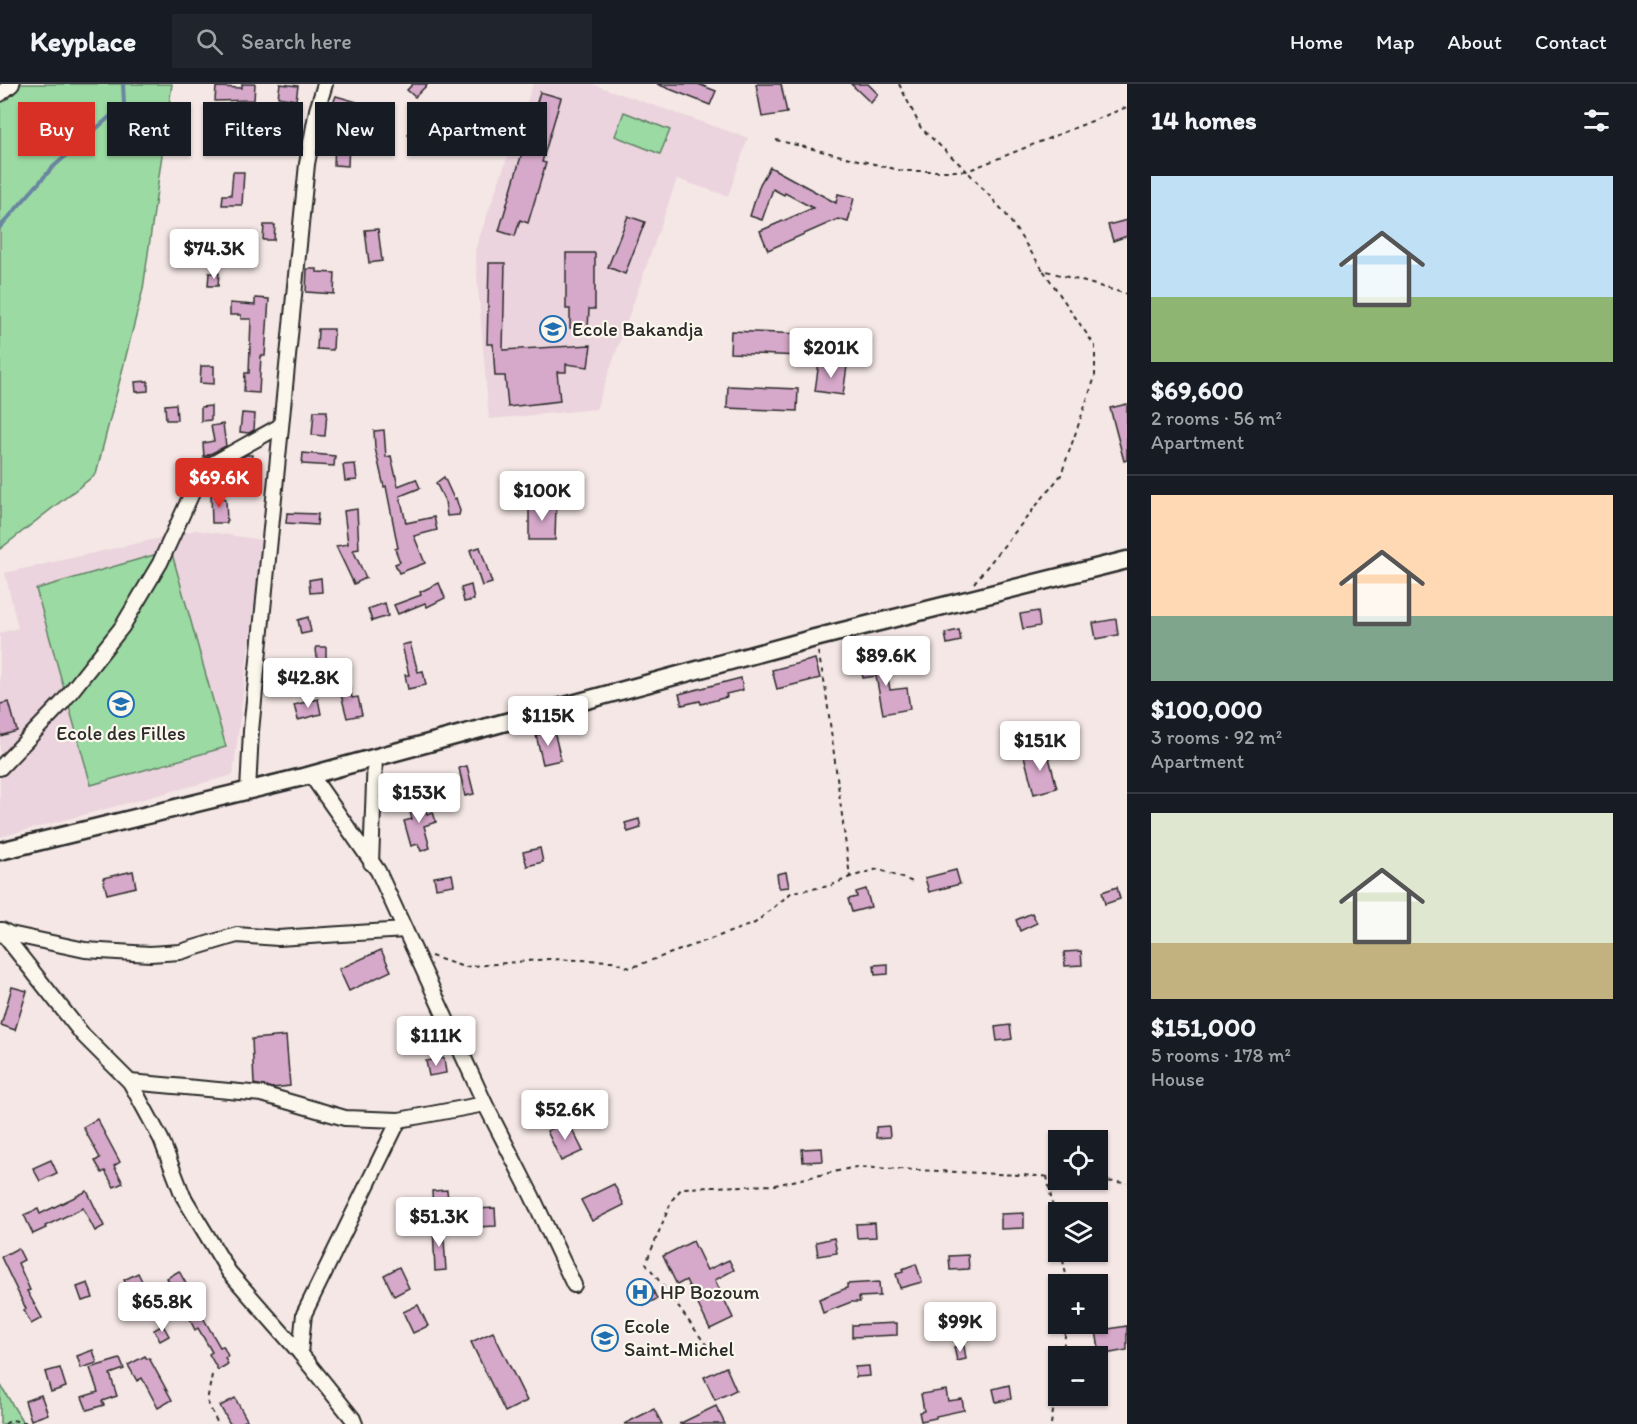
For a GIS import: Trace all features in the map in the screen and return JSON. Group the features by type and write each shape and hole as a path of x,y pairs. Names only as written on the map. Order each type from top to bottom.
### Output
{"main road":[{"path":"0,851 311,775 815,638 1127,560"}],"street":[{"path":"0,94 12,84"},
{"path":"248,791 250,731 307,164 317,110 325,84"},
{"path":"0,768 62,703 122,627 160,563 203,470 280,426"},
{"path":"371,863 375,757"},
{"path":"311,775 378,871 485,1104 574,1285"},
{"path":"0,930 66,947 150,954 180,952 237,935 278,939 405,930"},
{"path":"0,930 83,1035 130,1082 161,1138 183,1196 230,1272 300,1353 355,1424"},
{"path":"130,1082 262,1094 345,1118 399,1120 485,1104"},
{"path":"300,1353 304,1314 399,1120"}],"path":[{"path":"899,84 921,128 967,171 1005,213 1095,346 1095,377 1061,475 974,584"},
{"path":"776,140 903,171 967,171 1127,106"},
{"path":"1043,270 1127,294"},
{"path":"815,638 825,685 850,877"},
{"path":"414,950 464,967 548,959 612,961 630,968 755,922 792,892 830,886 850,877 878,869 916,884"},
{"path":"706,1346 646,1263 672,1200 682,1188 775,1185 856,1167 1047,1176 1052,1202"},
{"path":"1108,1181 1127,1183"},
{"path":"212,1375 207,1401 218,1424"},
{"path":"1051,1424 1054,1406"},
{"path":"5,1424 11,1420 39,1424"}],"shaded area":[{"name":"Ecole Bakandja","path":"533,84 592,84 748,138 728,196 677,179 596,409 489,419 475,250 508,156 547,156 547,102 527,102"},
{"name":"Ecole des Filles","path":"196,530 262,540 233,775 0,837 0,633 18,628 5,573"}],"green space":[{"path":"0,84 172,84 169,102 107,102 107,156 162,156 143,289 96,474 0,549"},
{"path":"624,112 670,130 660,154 615,136"},
{"path":"171,550 226,747 91,785 36,589"},
{"path":"0,1384 24,1424 0,1424"}],"building":[{"path":"242,84 255,84 254,100 215,101 216,87 242,88"},
{"path":"280,84 298,86 296,100 278,97"},
{"path":"413,84 428,84 415,97 407,90"},
{"path":"657,84 698,84 716,91 710,105"},
{"path":"756,84 781,84 787,113 762,117"},
{"path":"851,84 868,84 878,94 871,103"},
{"path":"540,92 561,98 547,145 547,102 537,102"},
{"path":"336,96 357,102 334,102"},
{"path":"334,156 348,156 348,166 334,165"},
{"path":"521,156 544,156 542,162 546,163 528,223 520,220 515,236 499,231"},
{"path":"770,167 836,203 838,194 854,198 848,222 838,219 768,250 760,231 813,208 773,189 762,220 750,216 760,184"},
{"path":"233,172 244,172 242,205 222,205 223,195 231,195"},
{"path":"628,216 645,222 625,274 608,267"},
{"path":"1127,220 1127,236 1113,241 1108,225"},
{"path":"264,225 275,225 274,240 263,240"},
{"path":"378,229 382,261 369,263 365,230"},
{"path":"566,253 595,253 595,309 589,309 588,329 570,328 570,309 566,309"},
{"path":"489,263 505,263 503,350 591,345 588,367 566,364 566,372 557,372 560,401 508,407 505,376 495,376 493,344 487,344"},
{"path":"307,269 335,273 334,294 306,292"},
{"path":"209,273 219,273 218,286 208,286"},
{"path":"255,298 269,299 265,356 261,356 259,393 244,392 245,373 249,373 251,319 241,319 241,315 230,315 230,303 255,305"},
{"path":"318,329 334,329 333,350 317,349"},
{"path":"731,331 801,334 800,356 730,353"},
{"path":"819,362 847,366 843,395 815,391"},
{"path":"201,366 214,366 214,384 200,383"},
{"path":"148,381 148,391 136,392 135,382"},
{"path":"728,386 798,389 797,411 727,408"},
{"path":"176,404 177,420 166,420 165,405"},
{"path":"1127,404 1127,460 1124,461 1110,408"},
{"path":"211,406 211,420 201,421 201,407"},
{"path":"314,411 327,411 325,436 312,435"},
{"path":"242,413 255,414 254,430 249,433 240,432"},
{"path":"223,424 226,446 204,457 203,443 214,441 211,426"},
{"path":"384,430 386,457 391,456 398,486 416,479 420,488 400,496 406,523 434,517 437,530 414,536 425,563 399,573 395,564 400,562 395,549 398,548 386,486 384,487 375,448 374,431"},
{"path":"303,453 335,456 334,466 302,464"},
{"path":"246,455 252,455 252,479 236,479 237,460"},
{"path":"355,464 357,480 345,481 343,465"},
{"path":"444,477 454,499 456,498 459,515 447,516 445,501 436,483"},
{"path":"211,493 226,499 227,523 212,523"},
{"path":"529,504 556,504 555,540 529,540"},
{"path":"357,509 359,549 353,550 366,578 354,584 336,546 348,544 344,511"},
{"path":"287,513 318,514 317,525 286,523"},
{"path":"480,547 492,583 482,586 470,550"},
{"path":"321,578 322,592 310,593 309,580"},
{"path":"439,583 445,598 427,607 425,603 398,614 394,605 421,595 420,592"},
{"path":"471,585 474,600 464,602 461,588"},
{"path":"385,603 388,616 372,621 368,609"},
{"path":"1038,611 1040,626 1023,629 1020,614"},
{"path":"308,617 311,632 301,634 298,620"},
{"path":"1116,619 1118,635 1096,639 1093,623"},
{"path":"959,630 961,641 947,644 945,633"},
{"path":"410,643 418,672 423,671 426,685 408,689 405,675 409,675 402,645"},
{"path":"316,647 326,647 326,659 317,660"},
{"path":"815,659 820,678 777,689 772,670"},
{"path":"885,659 890,690 907,688 910,709 883,714 876,676 863,678 860,663"},
{"path":"348,677 352,698 358,697 362,715 347,718 337,679"},
{"path":"741,678 743,690 701,704 700,701 682,705 679,694"},
{"path":"318,699 321,714 298,720 294,705"},
{"path":"9,702 17,731 0,736 0,704"},
{"path":"554,731 561,760 543,764 536,735"},
{"path":"1047,750 1057,788 1034,794 1024,756"},
{"path":"467,766 474,794 465,796 459,768"},
{"path":"422,797 427,814 433,812 436,822 424,826 430,848 421,851 418,844 411,846 404,821 412,819 407,801"},
{"path":"639,819 641,828 628,832 625,823"},
{"path":"540,848 543,862 527,866 523,852"},
{"path":"956,870 960,884 929,892 925,878"},
{"path":"133,871 136,887 107,894 103,878"},
{"path":"786,872 789,887 779,888 777,874"},
{"path":"452,874 454,885 436,888 434,877"},
{"path":"1117,887 1120,899 1105,904 1102,892"},
{"path":"866,889 871,907 852,912 848,899 857,897 856,892"},
{"path":"1032,913 1037,923 1020,931 1016,920"},
{"path":"381,950 391,971 349,991 339,969"},
{"path":"1081,951 1082,965 1065,966 1064,952"},
{"path":"888,964 888,974 875,975 874,965"},
{"path":"12,987 27,991 15,1030 1,1025"},
{"path":"1010,1025 1012,1039 997,1041 995,1027"},
{"path":"286,1036 290,1086 272,1088 254,1084 252,1039"},
{"path":"444,1058 446,1073 429,1076 426,1061"},
{"path":"97,1119 120,1162 114,1166 123,1183 114,1187 105,1171 102,1173 95,1161 100,1158 83,1127"},
{"path":"568,1121 583,1151 561,1161 547,1131"},
{"path":"889,1126 890,1137 876,1138 876,1127"},
{"path":"822,1148 823,1161 803,1162 802,1149"},
{"path":"51,1160 57,1173 40,1181 33,1168"},
{"path":"614,1184 624,1205 592,1221 581,1200"},
{"path":"447,1190 449,1211 433,1212 432,1191"},
{"path":"87,1191 104,1226 95,1231 83,1208 33,1234 24,1215 38,1209 40,1214"},
{"path":"495,1208 496,1226 476,1227 475,1209"},
{"path":"1024,1213 1024,1228 1001,1229 1001,1214"},
{"path":"875,1223 876,1237 857,1238 856,1224"},
{"path":"443,1225 446,1270 435,1271 433,1226"},
{"path":"834,1238 837,1253 818,1256 816,1242"},
{"path":"693,1241 707,1270 729,1260 734,1270 715,1280 733,1318 710,1329 686,1280 677,1285 663,1256"},
{"path":"18,1248 24,1260 18,1263 30,1290 27,1291 42,1318 31,1324 1,1257"},
{"path":"968,1255 969,1269 950,1270 949,1256"},
{"path":"916,1264 922,1282 900,1288 896,1274"},
{"path":"399,1267 409,1288 394,1296 384,1275"},
{"path":"179,1271 190,1291 177,1298 167,1278"},
{"path":"138,1273 143,1283 129,1289 124,1280"},
{"path":"879,1282 880,1296 859,1297 860,1302 851,1302 823,1313 819,1299 847,1288 847,1284"},
{"path":"88,1283 93,1298 82,1301 77,1287"},
{"path":"652,1288 657,1299 644,1305 639,1294"},
{"path":"418,1305 428,1326 413,1333 403,1312"},
{"path":"201,1314 220,1347 223,1346 228,1356 225,1358 228,1364 218,1370 209,1354 212,1352 198,1328 195,1330 190,1320"},
{"path":"897,1323 897,1335 852,1337 852,1325"},
{"path":"163,1325 169,1336 160,1341 154,1330"},
{"path":"1127,1326 1127,1350 1108,1354 1108,1346 1098,1346 1096,1334 1108,1334 1108,1329"},
{"path":"493,1332 527,1401 505,1412 471,1342"},
{"path":"964,1346 966,1359 957,1361 954,1347"},
{"path":"93,1350 97,1363 81,1368 77,1356"},
{"path":"145,1356 149,1358 172,1400 158,1408 142,1378 137,1381 128,1365"},
{"path":"120,1359 124,1369 110,1374 117,1396 102,1401 104,1405 87,1410 82,1397 98,1392 90,1368"},
{"path":"869,1366 870,1376 856,1377 855,1367"},
{"path":"726,1367 736,1390 715,1400 704,1377"},
{"path":"60,1368 66,1387 51,1392 45,1372"},
{"path":"1009,1385 1011,1399 996,1402 993,1389"},
{"path":"946,1390 948,1401 962,1399 964,1410 921,1421 919,1412 924,1411 921,1394"},
{"path":"41,1395 48,1414 31,1420 25,1401"},
{"path":"235,1398 247,1420 240,1424 230,1424 220,1406"},
{"path":"716,1406 725,1424 679,1424"},
{"path":"654,1409 662,1424 624,1424"}],"waterway":[{"path":"0,227 52,168 124,104 123,84"}],"place":[{"name":"Ecole Bakandja","path":"553,329"},
{"name":"Ecole des Filles","path":"121,704"},
{"name":"HP Bozoum","path":"640,1292"},
{"name":"Ecole Saint-Michel","path":"605,1338"}]}
